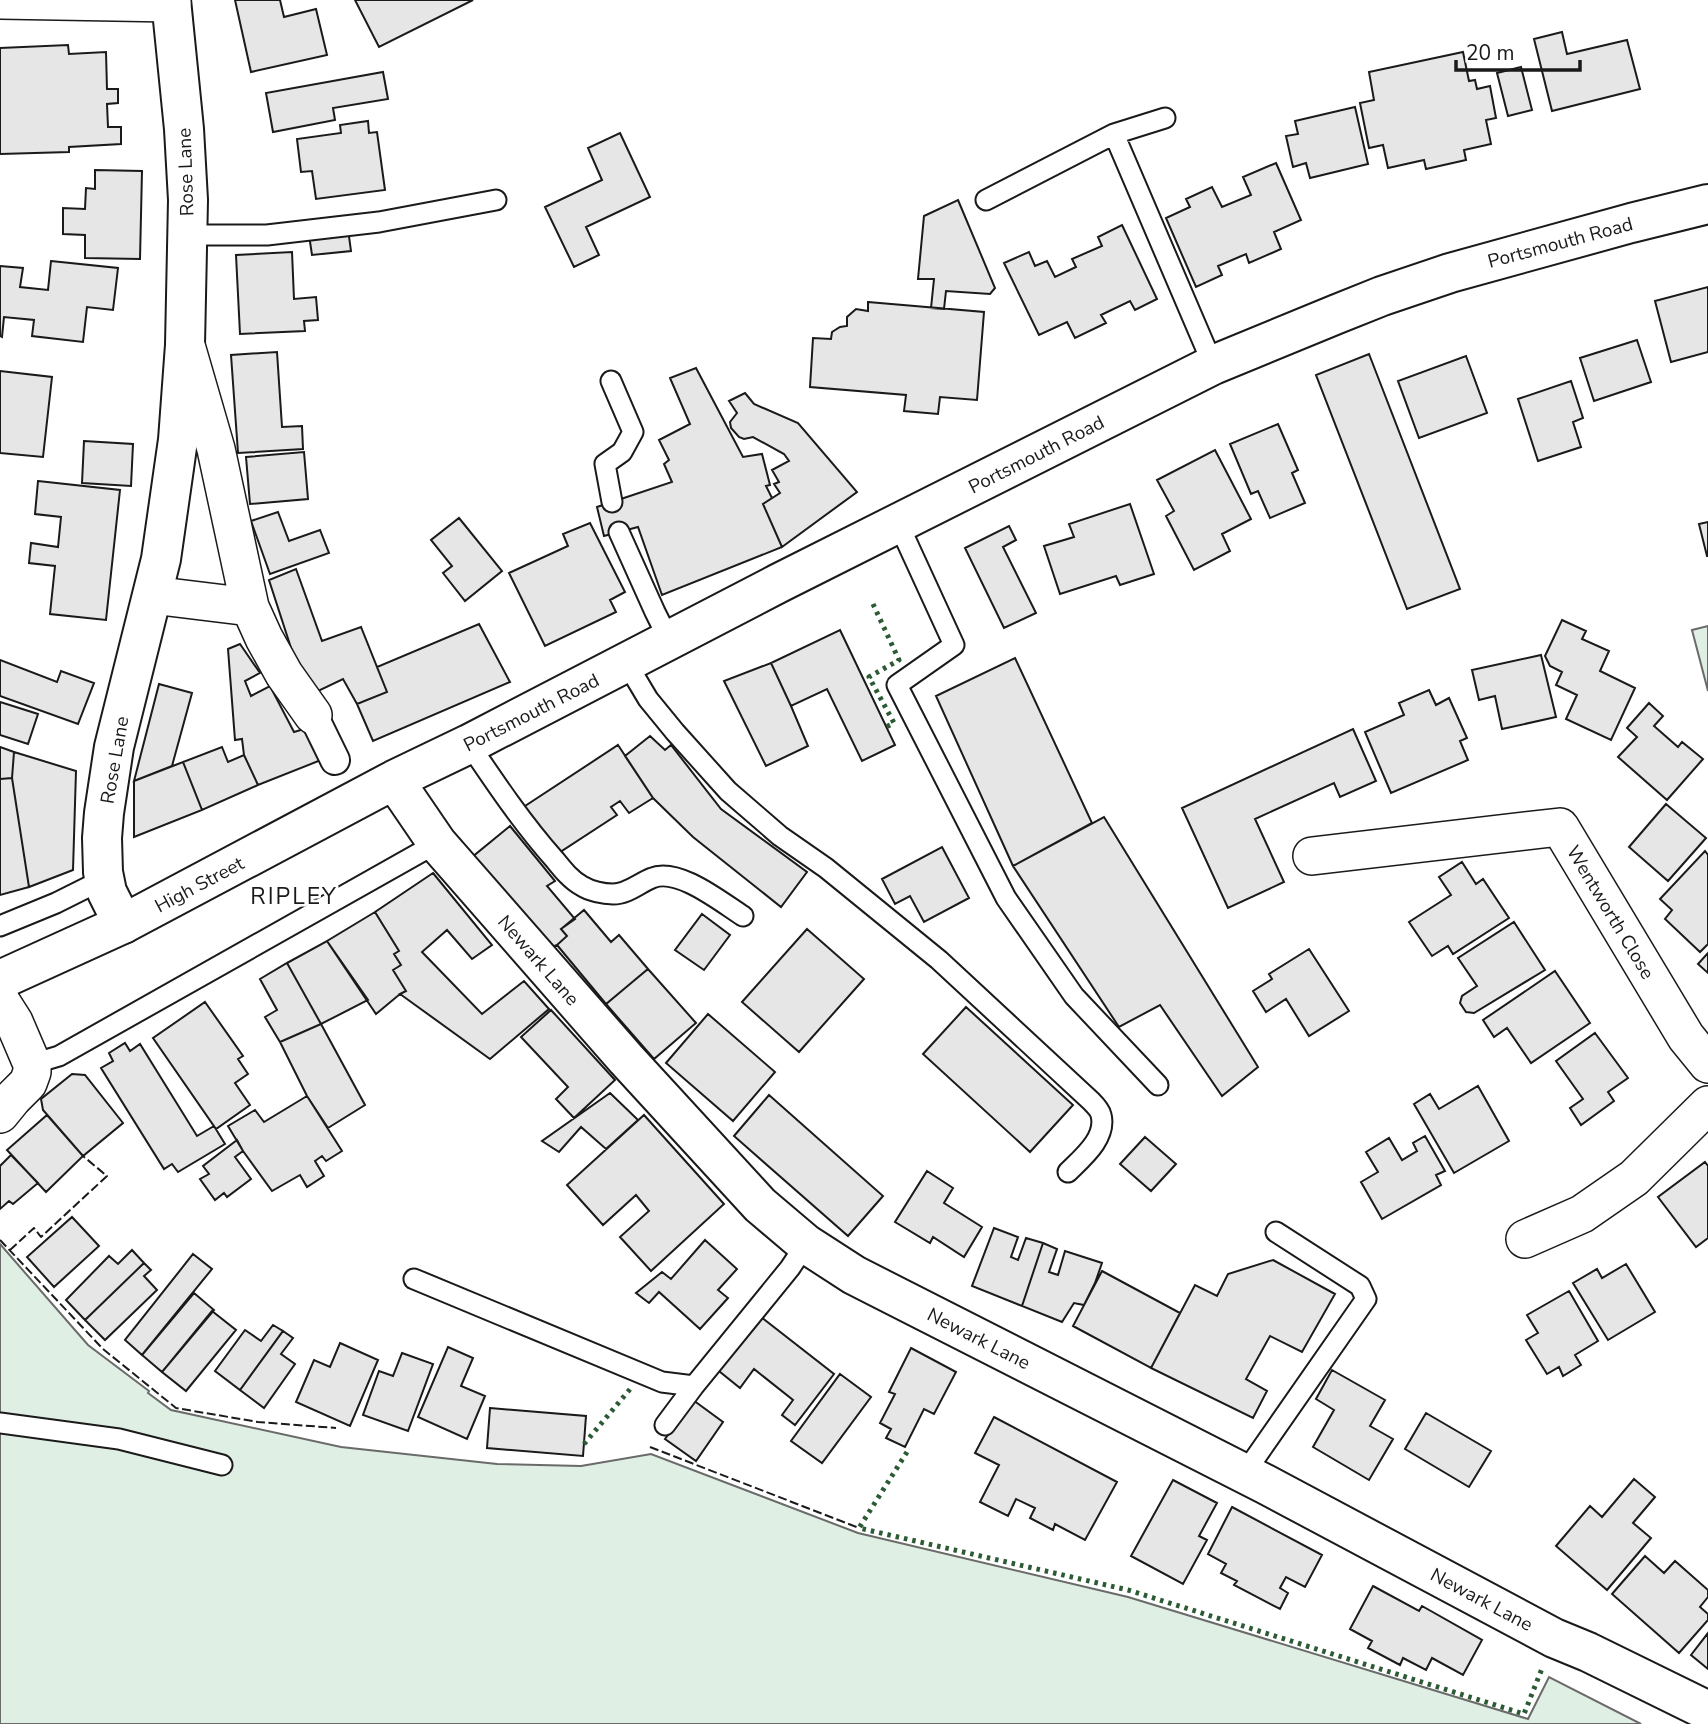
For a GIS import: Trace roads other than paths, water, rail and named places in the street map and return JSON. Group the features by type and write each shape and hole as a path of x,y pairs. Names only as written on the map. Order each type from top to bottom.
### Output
{"main road":[{"name":"Rose Lane","path":"123,924 107,892 103,872 102,838 114,747 161,559 178,440 185,345 188,200 172,1"},
{"name":"Portsmouth Road","path":"394,780 1213,365 1348,309 1450,273 1708,204"},
{"name":"Newark Lane","path":"394,780 437,843 626,1059 760,1205 806,1244 854,1275 1244,1474 1555,1638 1708,1711"},
{"name":"High Street","path":"0,980 123,924 394,780"}],"street":[{"path":"0,0 172,1"},
{"name":"Rose Lane","path":"185,345 216,449 250,607 284,674 313,715"},
{"path":"152,595 250,607"},
{"path":"313,715 335,760"},
{"name":"Wentworth Close","path":"1312,856 1560,827 1686,1037 1708,1063"},
{"path":"0,1000 14,1023 32,1064 29,1083 0,1114"},
{"path":"1525,1239 1582,1214 1634,1178 1708,1105"}],"lane":[{"path":"986,200 1114,134 1166,118"},
{"path":"1114,134 1213,365"},
{"path":"187,235 267,235 379,222 496,200"},
{"path":"611,381 633,432 621,452 605,464 612,502"},
{"path":"898,523 954,645 897,685 1006,898 1074,996 1158,1085"},
{"path":"619,532 669,640"},
{"path":"626,662 648,699 729,791 780,836 826,868 939,960 1091,1101 1101,1113 1102,1127 1097,1140 1068,1172"},
{"path":"469,744 536,839 570,878 582,886 613,894 626,892 654,876 670,875 690,883 743,916"},
{"path":"32,1064 59,1056 437,843"},
{"path":"0,926 56,903 104,879"},
{"path":"1244,1474 1366,1299 1360,1286 1276,1232"},
{"path":"665,1425 790,1268 806,1244"},
{"path":"414,1279 662,1382 694,1386"},
{"path":"0,1423 119,1439 222,1465"}],"district":[{"name":"RIPLEY","path":"294,896"}]}
